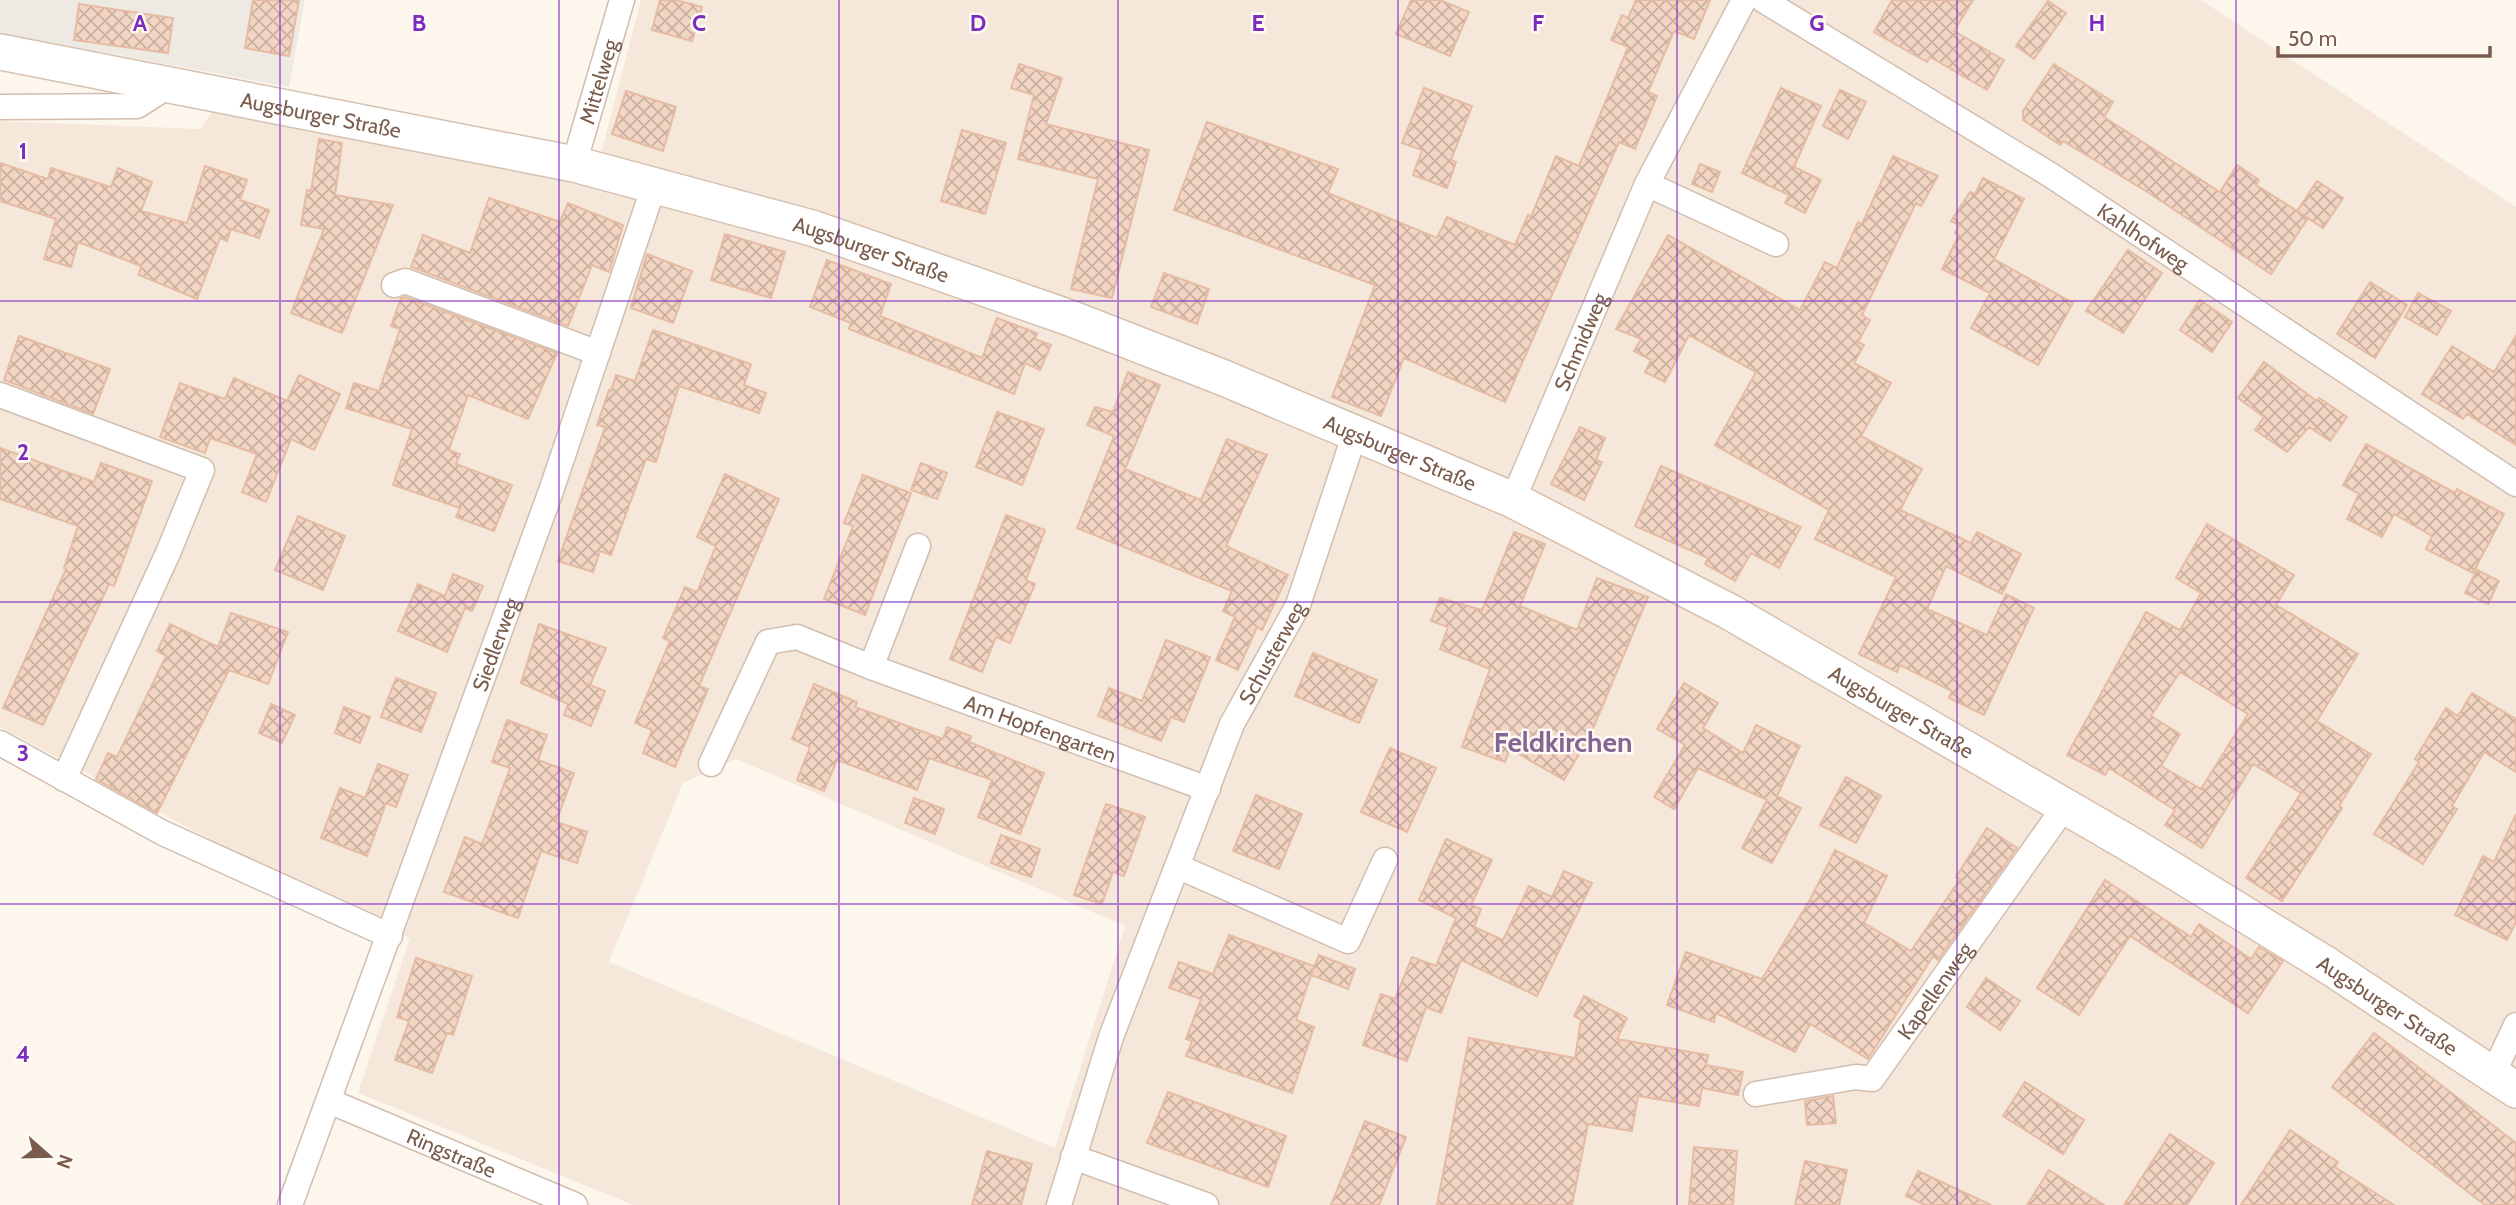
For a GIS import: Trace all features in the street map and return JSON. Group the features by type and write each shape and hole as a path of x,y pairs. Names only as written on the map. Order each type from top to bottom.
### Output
{"main road":[{"name":"Augsburger Straße","path":"0,52 574,163 811,228 1070,318 1355,433 1513,500 1730,612 2065,806 2327,965 2505,1082"}],"street":[{"name":"Mittelweg","path":"574,163 622,0"},
{"name":"Schmidweg","path":"1513,500 1647,184 1744,0"},
{"name":"Kahlhofweg","path":"1763,0 2052,176 2516,484"},
{"path":"0,107 137,106 170,85"},
{"path":"1647,184 1776,244"},
{"name":"Siedlerweg","path":"290,1205 390,936 598,353 654,186"},
{"path":"394,285 405,281 598,353"},
{"path":"0,396 202,470 168,553 64,779"},
{"name":"Schusterweg","path":"1059,1205 1111,1037 1179,867 1232,724 1298,605 1355,433"},
{"path":"870,667 918,546"},
{"name":"Am Hopfengarten","path":"711,764 768,642 797,636 870,667 1208,789"},
{"path":"0,743 163,833 390,936"},
{"name":"Kapellenweg","path":"1756,1094 1856,1077 1872,1079 2065,806"},
{"path":"1179,867 1348,941 1385,860"},
{"path":"2505,1082 2516,1025"},
{"name":"Ringstraße","path":"329,1101 575,1205"},
{"path":"1073,1157 1206,1205"}],"shaded area":[{"path":"0,0 253,0 245,48 289,56 299,0 305,0 289,87 0,33","holes":["79,5 173,18 168,53 74,40"]},
{"path":"641,0 2201,0 2516,207 2516,1205 633,1205 358,1093 410,938 217,843 0,727 0,121 200,129 216,106 593,184","holes":["736,759 1125,926 1055,1148 609,962 683,783"]}],"building":[{"path":"253,0 299,0 289,56 245,48"},
{"path":"660,0 676,0 702,7 692,41 652,30"},
{"path":"1411,0 1440,0 1469,12 1450,56 1396,34"},
{"path":"1636,0 1710,0 1694,39 1674,31 1648,92 1657,96 1635,149 1619,142 1505,402 1404,358 1381,416 1332,397 1375,285 1174,210 1207,122 1338,169 1328,193 1437,238 1447,217 1515,245 1528,215 1531,217 1556,156 1579,166 1628,47 1611,40 1622,15 1628,18"},
{"path":"1892,0 1973,0 1954,31 2004,60 1987,90 1930,57 1927,62 1874,32"},
{"path":"2048,1 2066,13 2034,59 2016,46"},
{"path":"79,4 173,18 168,53 74,40"},
{"path":"1019,64 1062,78 1046,124 1149,150 1112,298 1071,289 1098,179 1018,159 1034,95 1011,88"},
{"path":"2054,64 2113,102 2104,117 2220,192 2237,165 2259,180 2256,185 2308,218 2271,274 2149,193 2063,141 2060,145 2023,120 2023,111"},
{"path":"1424,88 1472,106 1451,160 1456,162 1447,188 1413,175 1422,150 1402,143"},
{"path":"1781,88 1821,106 1794,167 1821,180 1805,213 1785,203 1789,195 1742,173"},
{"path":"1840,90 1866,102 1848,139 1823,126"},
{"path":"626,91 676,107 663,151 612,134"},
{"path":"962,130 1006,143 985,214 941,201"},
{"path":"319,139 342,143 335,195 393,205 342,333 291,313 324,229 301,225 307,190 311,191"},
{"path":"1893,156 1938,176 1921,206 1916,203 1862,315 1870,320 1858,342 1864,345 1854,363 1891,383 1861,436 1922,469 1900,510 1971,543 1977,532 2021,554 2002,594 1946,566 1927,609 1987,635 2006,594 2034,608 1984,715 1949,698 1952,691 1900,665 1897,672 1859,654 1896,577 1815,539 1829,510 1715,445 1756,372 1689,335 1665,382 1645,372 1651,360 1634,351 1641,339 1616,329 1668,235 1800,310 1825,262 1837,268 1858,222 1862,224"},
{"path":"0,163 48,179 51,168 111,187 118,168 152,182 141,211 187,223 205,166 247,180 240,200 269,210 259,238 231,229 227,241 220,238 197,299 139,275 141,266 78,242 71,267 44,259 56,219 0,201"},
{"path":"1700,164 1720,172 1712,192 1692,184"},
{"path":"1983,178 2024,199 1994,259 2073,303 2038,365 1971,328 1990,293 1942,269 1959,235 1955,233 1959,225 1951,221 1970,192 1975,194"},
{"path":"2317,181 2343,198 2323,228 2297,211"},
{"path":"489,198 560,222 568,203 623,225 609,272 592,265 568,326 411,267 423,235 470,253"},
{"path":"725,234 785,252 771,298 711,280"},
{"path":"2128,250 2162,273 2123,333 2086,311"},
{"path":"647,254 692,271 673,323 631,308"},
{"path":"827,260 891,284 880,316 982,358 997,318 1037,333 1035,339 1051,345 1040,370 1025,363 1014,394 849,329 851,323 810,307"},
{"path":"1164,273 1209,289 1197,324 1151,307"},
{"path":"2370,282 2407,305 2375,358 2337,334"},
{"path":"2418,293 2451,311 2437,335 2405,317"},
{"path":"405,297 557,353 528,419 468,395 449,450 460,454 456,464 512,485 494,531 456,517 460,508 393,485 412,429 346,408 354,383 379,391 400,329 391,326 401,298"},
{"path":"2200,300 2232,322 2212,352 2180,330"},
{"path":"653,330 751,364 744,385 766,393 759,413 679,386 656,462 646,459 611,555 600,551 593,572 558,561 605,427 597,425 609,390 611,391 616,375 635,381"},
{"path":"19,336 110,369 93,414 4,380"},
{"path":"2516,336 2516,445 2467,414 2463,419 2422,394 2452,346 2494,372"},
{"path":"2264,362 2317,401 2319,398 2347,417 2330,441 2309,427 2287,452 2255,430 2264,417 2238,398"},
{"path":"1128,372 1160,385 1125,469 1201,500 1227,439 1267,455 1226,546 1288,575 1262,630 1257,627 1238,670 1216,660 1235,617 1223,611 1232,591 1077,528 1114,436 1087,425 1095,407 1113,412"},
{"path":"299,375 340,394 314,450 291,439 266,502 242,492 257,454 210,438 205,453 160,437 180,383 225,399 234,378 287,401"},
{"path":"997,412 1044,429 1022,485 976,467"},
{"path":"1580,427 1605,438 1596,460 1602,462 1584,500 1551,484"},
{"path":"2366,444 2455,493 2457,489 2504,514 2473,573 2426,549 2432,536 2394,514 2382,537 2347,519 2359,494 2343,485"},
{"path":"0,448 94,482 101,463 152,481 114,586 109,584 43,725 3,708 66,569 64,568 78,526 0,499"},
{"path":"921,463 947,473 937,499 911,490"},
{"path":"1661,466 1801,527 1779,568 1751,553 1735,581 1705,564 1708,558 1635,526"},
{"path":"725,474 779,499 699,686 708,689 675,767 643,753 652,730 635,723 670,641 663,638 685,587 697,592 716,546 697,537"},
{"path":"863,475 911,493 865,615 824,599 853,526 844,523"},
{"path":"1006,515 1045,530 1026,580 1035,584 1010,643 996,637 982,672 950,659"},
{"path":"298,516 345,536 323,590 275,570"},
{"path":"2207,524 2294,575 2276,605 2358,654 2317,721 2371,754 2339,806 2342,808 2282,901 2246,878 2301,793 2253,764 2202,848 2165,825 2175,810 2109,768 2105,775 2067,755 2146,612 2180,630 2201,593 2176,578","holes":["2180,672 2248,714 2201,789 2161,766 2180,734 2151,716"]},
{"path":"1514,532 1545,544 1520,606 1577,630 1597,578 1648,597 1592,731 1564,780 1510,749 1505,762 1462,747 1490,669 1440,649 1448,627 1431,621 1440,598 1482,610"},
{"path":"2477,570 2499,581 2488,604 2465,593"},
{"path":"453,574 483,586 472,611 465,608 447,652 398,631 418,584 445,596"},
{"path":"231,613 288,632 268,684 229,670 157,813 96,779 108,753 117,757 166,656 157,651 170,624 218,647"},
{"path":"539,624 606,648 590,685 605,691 591,726 564,715 568,704 521,683"},
{"path":"1166,640 1210,657 1184,722 1171,717 1161,741 1098,716 1109,688 1142,701"},
{"path":"1313,653 1377,680 1359,723 1295,696"},
{"path":"396,678 436,693 421,732 381,717"},
{"path":"1684,683 1718,703 1703,728 1743,753 1756,725 1800,746 1777,796 1801,808 1772,863 1742,848 1767,800 1698,768 1674,809 1654,797 1685,745 1657,729"},
{"path":"814,684 857,702 855,707 943,739 947,727 971,736 969,742 1044,773 1020,834 978,817 992,780 929,758 917,790 837,760 824,791 797,780 810,747 792,739"},
{"path":"2472,693 2516,719 2516,772 2484,752 2452,806 2457,809 2423,864 2374,834 2419,762 2415,759 2446,708 2458,716"},
{"path":"271,704 295,715 282,743 259,733"},
{"path":"344,707 370,717 360,743 335,733"},
{"path":"507,720 547,735 538,760 574,773 556,822 587,832 577,863 541,851 518,918 444,892 465,837 482,844 510,768 492,762"},
{"path":"1390,748 1436,768 1407,832 1361,812"},
{"path":"378,764 408,775 396,807 386,803 367,856 321,838 340,788 365,798"},
{"path":"1846,777 1881,796 1856,843 1820,825"},
{"path":"1256,795 1302,814 1279,869 1233,851"},
{"path":"914,798 944,809 935,834 905,823"},
{"path":"1106,804 1145,817 1124,876 1113,872 1102,904 1074,895"},
{"path":"2516,814 2516,922 2507,940 2455,915 2483,856 2494,862"},
{"path":"1987,828 2017,848 1938,960 1933,956 1868,1059 1810,1024 1795,1052 1716,1013 1714,1022 1667,1005 1686,952 1762,979 1811,898 1835,850 1887,876 1864,923 1911,951 1960,879 1956,877"},
{"path":"1001,835 1040,849 1031,877 991,863"},
{"path":"1446,839 1492,860 1471,905 1481,909 1474,927 1503,940 1529,886 1552,897 1564,871 1592,883 1537,996 1461,960 1441,1013 1426,1007 1407,1061 1363,1045 1381,994 1395,999 1412,957 1436,966 1456,918 1419,900"},
{"path":"2105,880 2191,937 2199,924 2251,959 2259,947 2283,961 2248,1013 2130,936 2079,1015 2037,988"},
{"path":"1229,935 1314,966 1296,1020 1314,1027 1292,1093 1186,1056 1192,1041 1186,1039 1201,999 1169,988 1179,962 1213,974"},
{"path":"1319,955 1355,969 1348,989 1311,975"},
{"path":"416,958 472,976 453,1035 447,1033 432,1073 395,1060 409,1021 397,1017"},
{"path":"1986,978 2020,1001 2000,1030 1967,1007"},
{"path":"1584,996 1627,1018 1617,1039 1708,1055 1706,1065 1743,1072 1738,1095 1702,1088 1699,1106 1638,1096 1632,1131 1588,1124 1572,1205 1437,1205 1469,1038 1575,1058 1581,1020 1574,1016"},
{"path":"2374,1033 2516,1143 2516,1205 2485,1205 2332,1087"},
{"path":"2025,1082 2084,1120 2063,1154 2003,1116"},
{"path":"1168,1092 1286,1136 1268,1187 1147,1143"},
{"path":"1833,1096 1836,1123 1807,1125 1805,1101"},
{"path":"1365,1121 1406,1137 1379,1205 1331,1205"},
{"path":"2290,1130 2338,1162 2335,1167 2394,1205 2241,1205"},
{"path":"2170,1134 2214,1163 2187,1205 2124,1205"},
{"path":"1694,1147 1737,1151 1733,1205 1689,1205"},
{"path":"987,1151 1032,1164 1021,1205 972,1205"},
{"path":"1805,1161 1847,1170 1839,1205 1795,1205"},
{"path":"2049,1170 2104,1205 2027,1205"},
{"path":"1918,1171 1991,1205 1925,1205 1906,1196"}],"district":[{"name":"Feldkirchen","path":"1563,742"}]}
